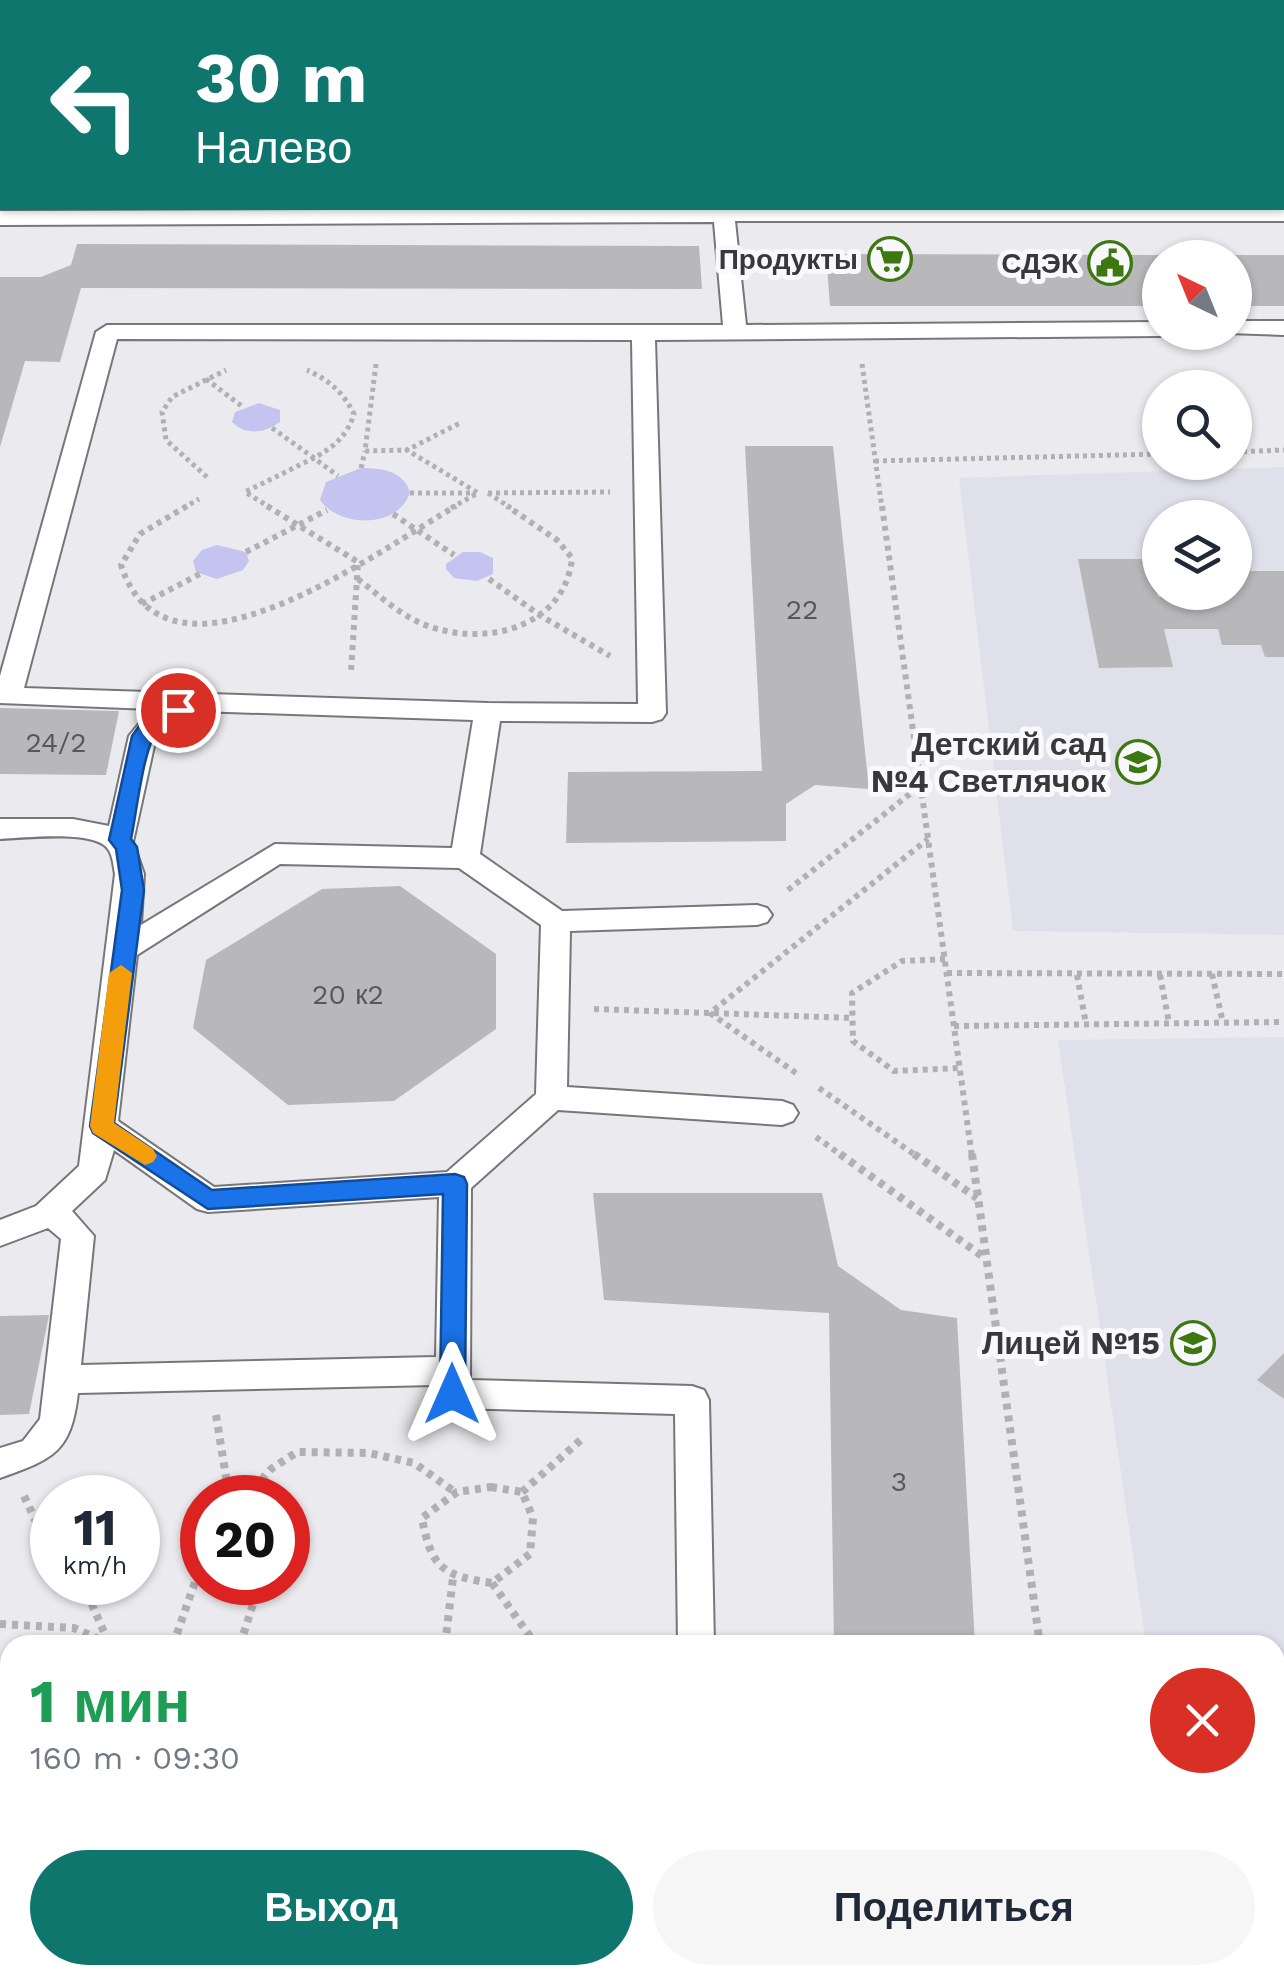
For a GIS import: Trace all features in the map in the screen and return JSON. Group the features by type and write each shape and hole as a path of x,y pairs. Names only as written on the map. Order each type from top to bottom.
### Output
{"lane":[{"path":"0,218 724,211 1284,214"},
{"path":"724,211 736,332"},
{"path":"1252,328 1284,328"},
{"path":"643,332 652,712 488,712 8,696 107,332 1142,329"},
{"path":"120,840 143,736 156,717 204,703"},
{"path":"465,858 488,712"},
{"path":"0,829 89,828 120,840 126,847 133,890 94,1170 47,1215 0,1233"},
{"path":"124,950 275,854 465,858 556,921 757,915"},
{"path":"551,1098 556,921"},
{"path":"102,1126 208,1200 455,1184 551,1098 782,1113"},
{"path":"455,1184 452,1394 692,1400 696,1635"},
{"path":"4,1463 34,1451 57,1424 78,1236 65,1221 47,1215"},
{"path":"62,1378 452,1371"}],"path":[{"path":"857,331 1039,1635"},
{"path":"361,468 380,332"},
{"path":"208,478 166,440 162,412 172,397 205,378 240,366"},
{"path":"302,368 336,385 354,414 340,441 245,492 358,562"},
{"path":"205,378 243,406"},
{"path":"366,451 407,450 462,422"},
{"path":"272,428 338,476"},
{"path":"407,450 478,493"},
{"path":"1252,451 1284,450"},
{"path":"875,461 1142,454"},
{"path":"410,493 646,492"},
{"path":"199,499 140,534 121,564 128,590 142,604 197,626 230,623 283,605 478,493"},
{"path":"357,578 434,629 500,632 540,616 570,591 572,558 557,540 488,493"},
{"path":"246,552 327,510"},
{"path":"393,514 454,556"},
{"path":"346,708 358,562"},
{"path":"142,604 200,574"},
{"path":"489,579 540,616 651,679"},
{"path":"757,915 921,786"},
{"path":"710,1013 928,839"},
{"path":"945,958 902,961 852,992 853,1041 894,1071 960,1068"},
{"path":"946,973 1284,974"},
{"path":"1160,974 1169,1023"},
{"path":"1212,974 1224,1022"},
{"path":"1077,975 1086,1024"},
{"path":"554,1008 853,1018"},
{"path":"710,1013 978,1199"},
{"path":"954,1026 1284,1022"},
{"path":"782,1113 986,1259"},
{"path":"210,1376 224,1475"},
{"path":"522,1492 628,1398"},
{"path":"266,1475 297,1452 369,1453 414,1463 452,1490"},
{"path":"4,1463 30,1511"},
{"path":"491,1486 522,1492 534,1518 530,1554 492,1583 453,1578 428,1554 422,1518 452,1490 491,1486"},
{"path":"446,1635 453,1578"},
{"path":"492,1583 532,1635"},
{"path":"93,1605 107,1635"},
{"path":"176,1635 187,1605"},
{"path":"243,1635 253,1605"},
{"path":"0,1624 70,1627 91,1635"}],"shaded area":[{"path":"259,403 280,410 280,422 256,431 232,422 235,412"},
{"name":"Детский сад №4 Светлячок","path":"1284,467 1284,935 1013,931 959,478 1142,472 1142,480 1252,480 1252,468"},
{"path":"361,468 384,470 403,480 410,493 403,505 381,518 354,520 329,509 320,500 326,482"},
{"path":"217,545 246,552 249,561 243,570 217,579 196,572 193,561 202,550"},
{"path":"463,552 480,552 493,558 493,574 477,581 454,578 446,564"},
{"name":"Лицей №15","path":"1284,1037 1284,1635 1145,1635 1058,1040"}],"building":[{"path":"77,244 699,246 702,289 81,288 60,362 25,361 0,447 0,277 41,277 71,265"},
{"path":"826,254 1142,255 1142,306 830,306"},
{"path":"1252,255 1284,255 1284,306 1252,306"},
{"path":"745,446 833,446 869,789 815,785 786,804 786,841 566,843 568,772 762,771"},
{"path":"1078,559 1142,559 1142,610 1252,610 1252,571 1284,571 1284,657 1265,657 1261,645 1222,645 1218,629 1164,629 1173,667 1099,668"},
{"path":"0,708 119,711 106,775 0,774"},
{"path":"400,886 496,954 496,1029 394,1101 288,1105 193,1028 206,960 322,889"},
{"path":"593,1193 822,1193 838,1266 901,1310 957,1318 974,1635 834,1635 829,1313 604,1300"},
{"path":"49,1315 29,1414 0,1415 0,1316"},
{"path":"1284,1353 1284,1399 1257,1380"}],"slow traffic":[{"path":"121,973 102,1126 145,1156"}],"place":[{"name":"Продукты","path":"890,259"},
{"name":"СДЭК","path":"1110,263"},
{"name":"Детский сад №4 Светлячок","path":"1138,762"},
{"name":"Лицей №15","path":"1193,1343"}],"route":[{"path":"178,710 156,717 143,736 120,840 126,847 133,890 102,1126 208,1200 455,1184 452,1394"}]}
